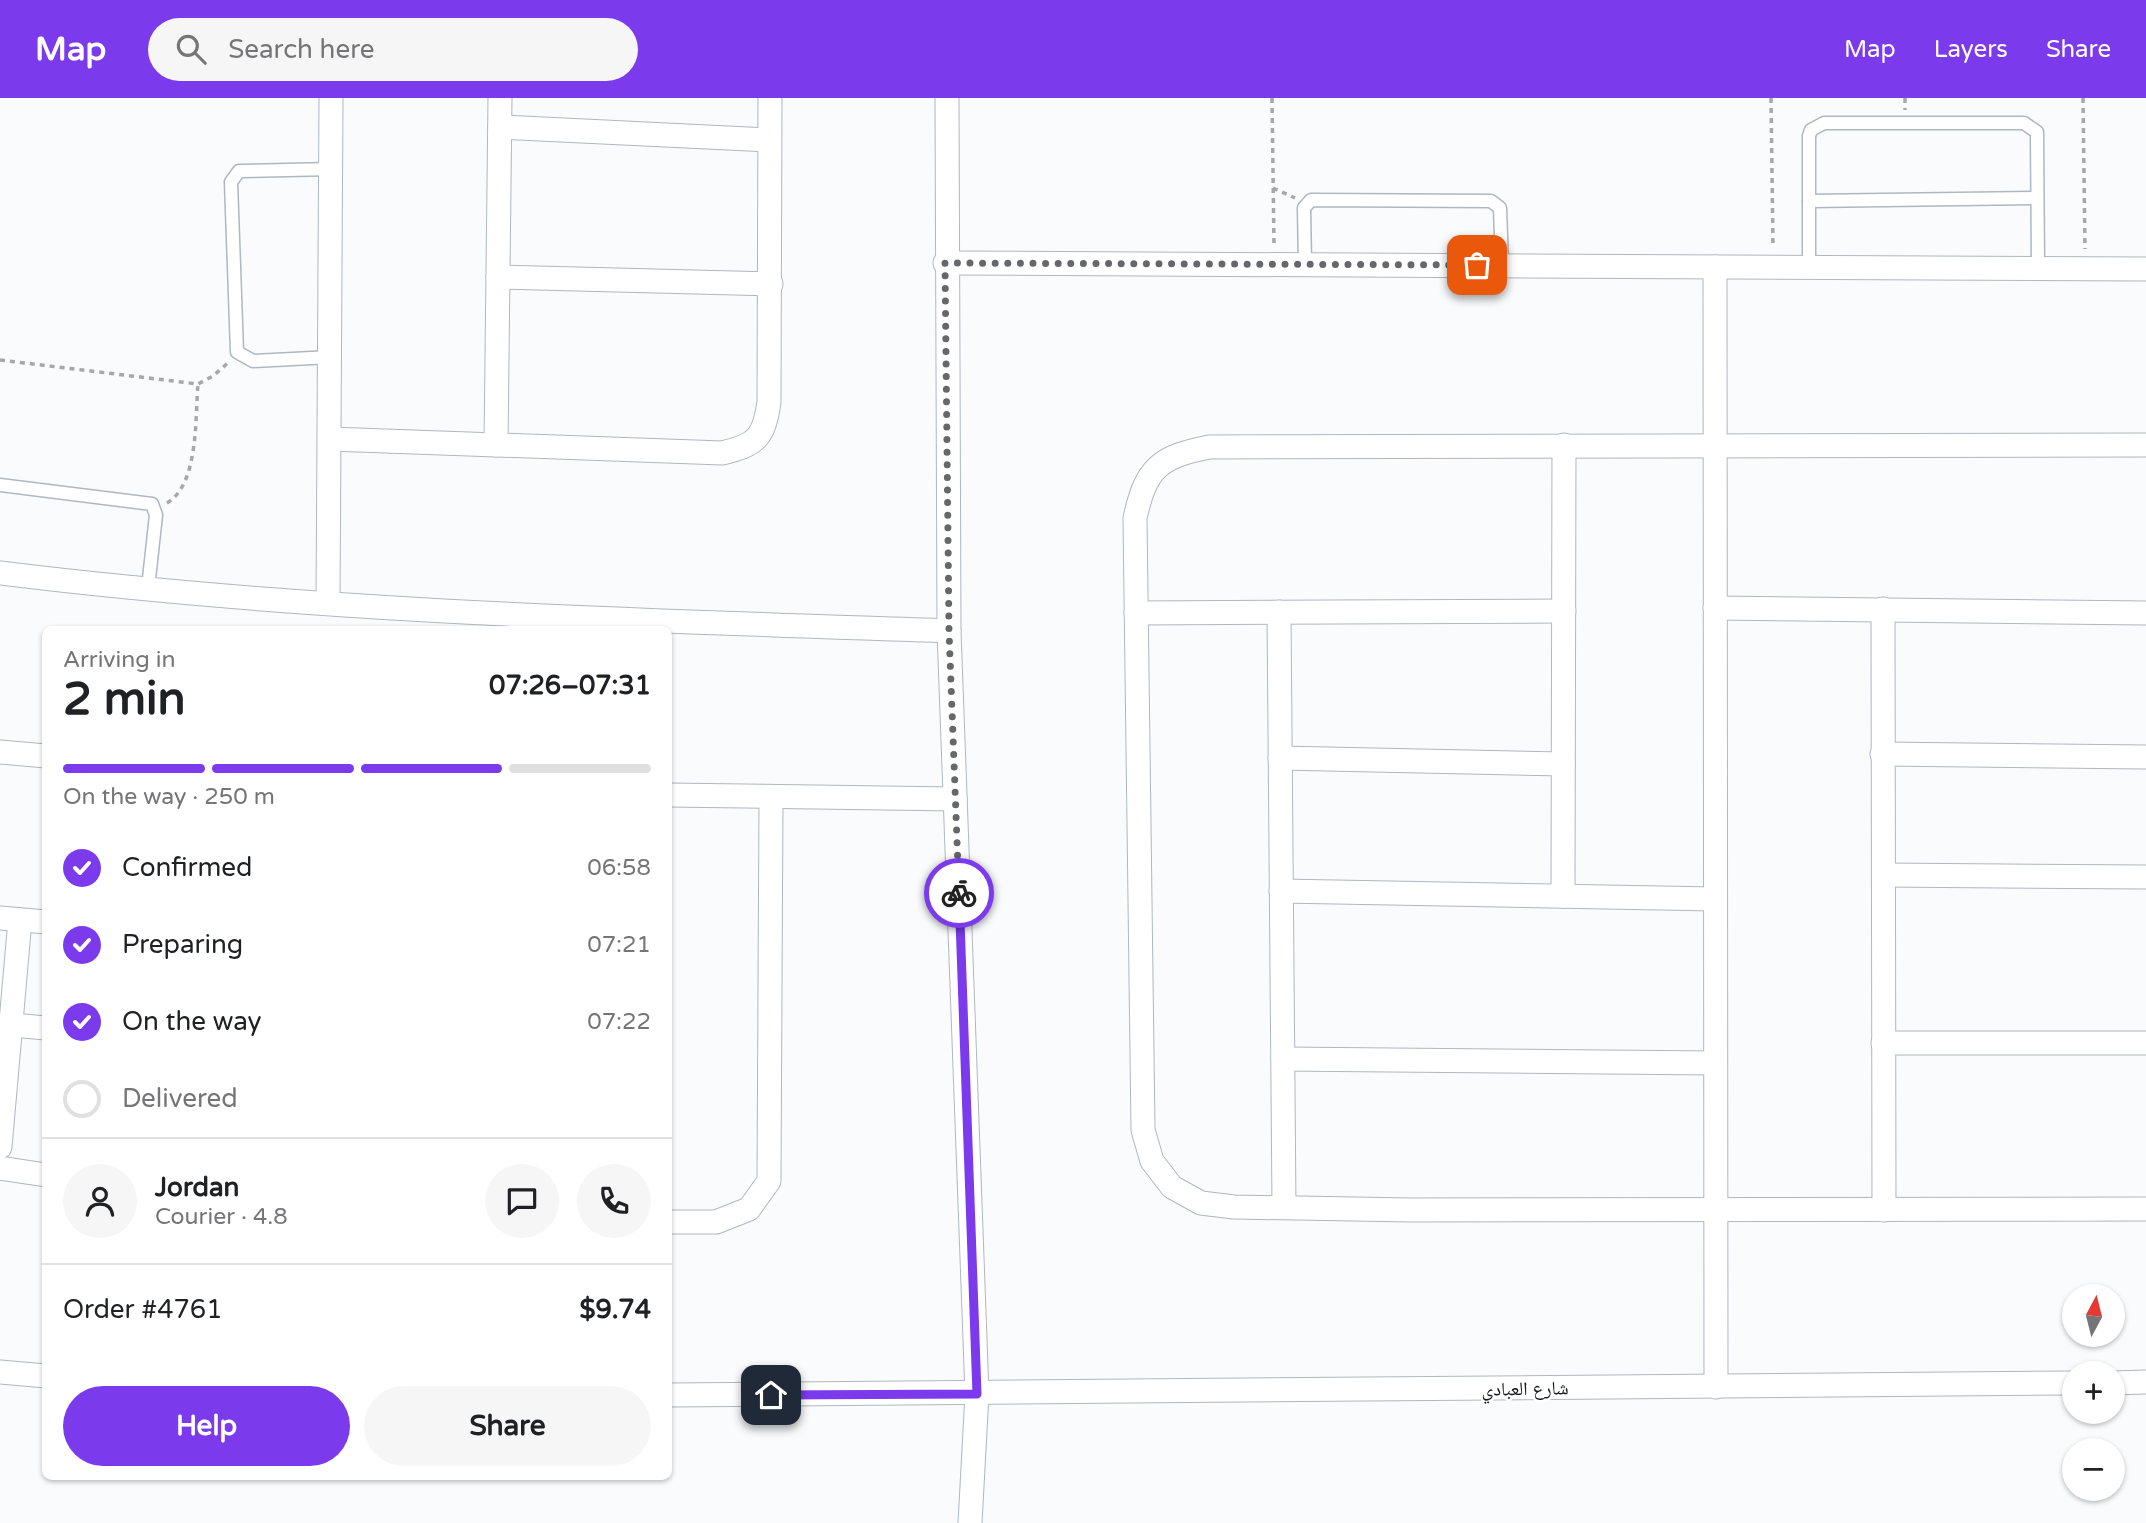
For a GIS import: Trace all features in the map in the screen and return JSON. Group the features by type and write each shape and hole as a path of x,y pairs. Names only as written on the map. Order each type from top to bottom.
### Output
{"street":[{"path":"328,603 331,98"},
{"path":"496,445 500,98"},
{"path":"330,439 722,453 748,447 766,428 769,402 770,98"},
{"path":"947,98 945,263 949,631 977,1394 970,1523"},
{"path":"500,127 768,140"},
{"path":"945,263 2146,269"},
{"path":"1715,267 1716,1387"},
{"path":"498,277 771,284"},
{"path":"1563,896 1564,444"},
{"path":"2146,445 1564,444 1209,447 1179,453 1155,466 1141,491 1135,518 1143,1130 1152,1161 1172,1187 1201,1203 1284,1207 2146,1209"},
{"path":"0,573 328,603 646,621 949,631"},
{"path":"1715,608 2146,613"},
{"path":"1882,609 1884,1210"},
{"path":"1136,613 1564,611"},
{"path":"1279,612 1284,1207"},
{"path":"0,752 42,756"},
{"path":"1882,754 2146,757"},
{"path":"1280,758 1563,764"},
{"path":"672,795 955,799"},
{"path":"672,1222 716,1222 749,1209 769,1181 771,797"},
{"path":"1884,875 2146,877"},
{"path":"1281,891 1715,899"},
{"path":"0,1147 12,1025 10,919 42,922"},
{"path":"12,1025 42,1028"},
{"path":"1883,1043 2146,1044"},
{"path":"1283,1059 1715,1063"},
{"path":"0,1168 42,1174"},
{"path":"0,1372 42,1376"},
{"path":"2125,1383 2146,1382"},
{"name":"شارع العبادي","path":"672,1395 2062,1383"}],"lane":[{"path":"1809,267 1809,136 1811,130 1824,122 2024,123 2037,132 2038,268"},
{"path":"331,357 253,361 237,352 233,176 239,171 332,169"},
{"path":"1809,201 2037,198"},
{"path":"1305,264 1306,203 1491,201 1500,208 1502,265"},
{"path":"0,485 146,502 155,509 148,588"}],"path":[{"path":"1272,98 1274,264"},
{"path":"1771,98 1773,267"},
{"path":"2083,98 2085,269"},
{"path":"1273,188 1306,203"},
{"path":"0,360 198,384 213,376 237,352"},
{"path":"155,509 170,502 182,490 189,475 198,384"}],"way so far":[{"path":"959,893 949,631 945,263 1477,265"}],"route":[{"path":"771,1395 977,1394 959,893"}]}
